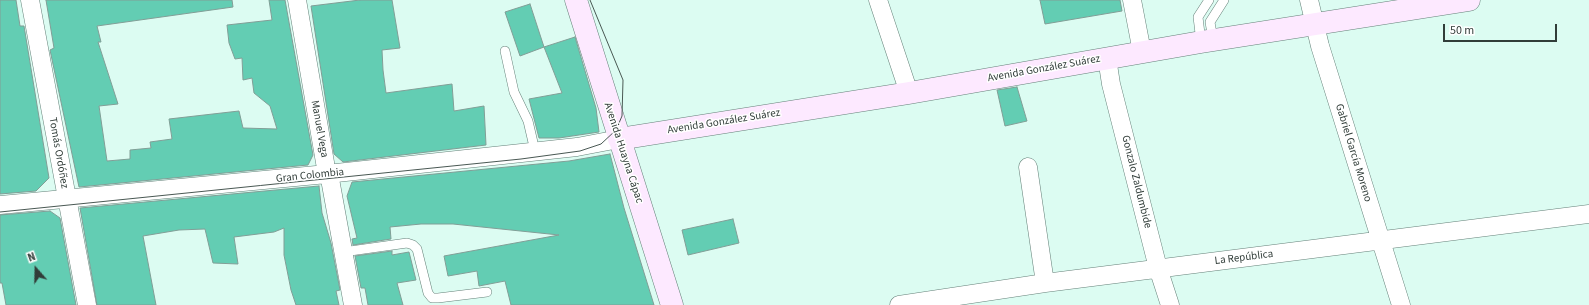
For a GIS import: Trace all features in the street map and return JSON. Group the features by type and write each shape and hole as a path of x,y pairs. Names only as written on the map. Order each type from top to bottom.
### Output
{"main road":[{"name":"Avenida Huayna Cápac","path":"576,0 672,305"},
{"name":"Avenida González Suárez","path":"619,139 909,93 1207,41 1469,0"}],"street":[{"name":"Tomás Ordóñez","path":"30,0 87,305"},
{"name":"Manuel Vega","path":"297,0 327,174 330,179 353,305"},
{"path":"878,0 909,93"},
{"path":"1132,0 1142,52"},
{"name":"Gabriel García Moreno","path":"1309,0 1314,24 1401,305"},
{"name":"Gonzalo Zaldumbide","path":"1107,58 1111,84 1158,268 1170,305"},
{"name":"Gran Colombia","path":"0,205 327,174 577,147 619,139"},
{"path":"1028,167 1045,283"},
{"name":"La República","path":"899,305 942,302 1045,283 1158,268 1589,214"}],"lane":[{"path":"1207,41 1198,17 1209,0"},
{"path":"1207,41 1210,22 1224,0"},
{"path":"505,51 514,92 528,121 535,151"},
{"path":"343,252 407,243 413,245 418,250 428,293 432,298 487,292"}],"building":[{"path":"0,0 16,0 20,26 24,26 49,178 36,191 0,194"},
{"path":"46,0 232,0 233,7 97,26 101,42 98,42 118,104 99,106 107,161 130,159 130,150 151,148 150,142 172,139 169,119 239,111 243,128 277,129 270,106 254,93 252,78 243,80 242,58 235,59 229,43 227,25 272,20 269,0 285,0 313,155 308,165 79,187 50,50 54,48"},
{"path":"360,0 392,0 400,48 382,50 386,93 452,84 454,111 484,106 486,145 343,162 334,154 311,6"},
{"path":"1040,0 1120,0 1122,11 1045,24"},
{"path":"530,4 544,47 520,56 505,12"},
{"path":"575,37 596,108 599,132 559,138 539,138 529,99 562,93 544,47"},
{"path":"1017,87 1027,121 1005,126 997,90"},
{"path":"610,154 624,208 654,305 511,305 505,281 479,286 477,271 448,276 444,256 559,235 453,224 421,224 390,227 391,239 353,245 352,239 357,238 347,196 352,182 569,161"},
{"path":"319,186 322,213 331,243 340,290 336,291 339,305 296,305 291,290 284,255 284,228 274,232 234,237 238,264 213,263 205,229 179,230 143,236 156,305 97,305 80,208"},
{"path":"50,211 60,218 76,305 6,305 2,283 0,283 0,215"},
{"path":"733,219 739,243 688,255 682,230"},
{"path":"392,251 392,255 409,252 416,280 397,283 403,305 368,305 365,288 361,288 355,256"}],"tram line":[{"path":"0,212 521,159 580,151 601,144 616,130 622,116 623,80 590,0"}]}
